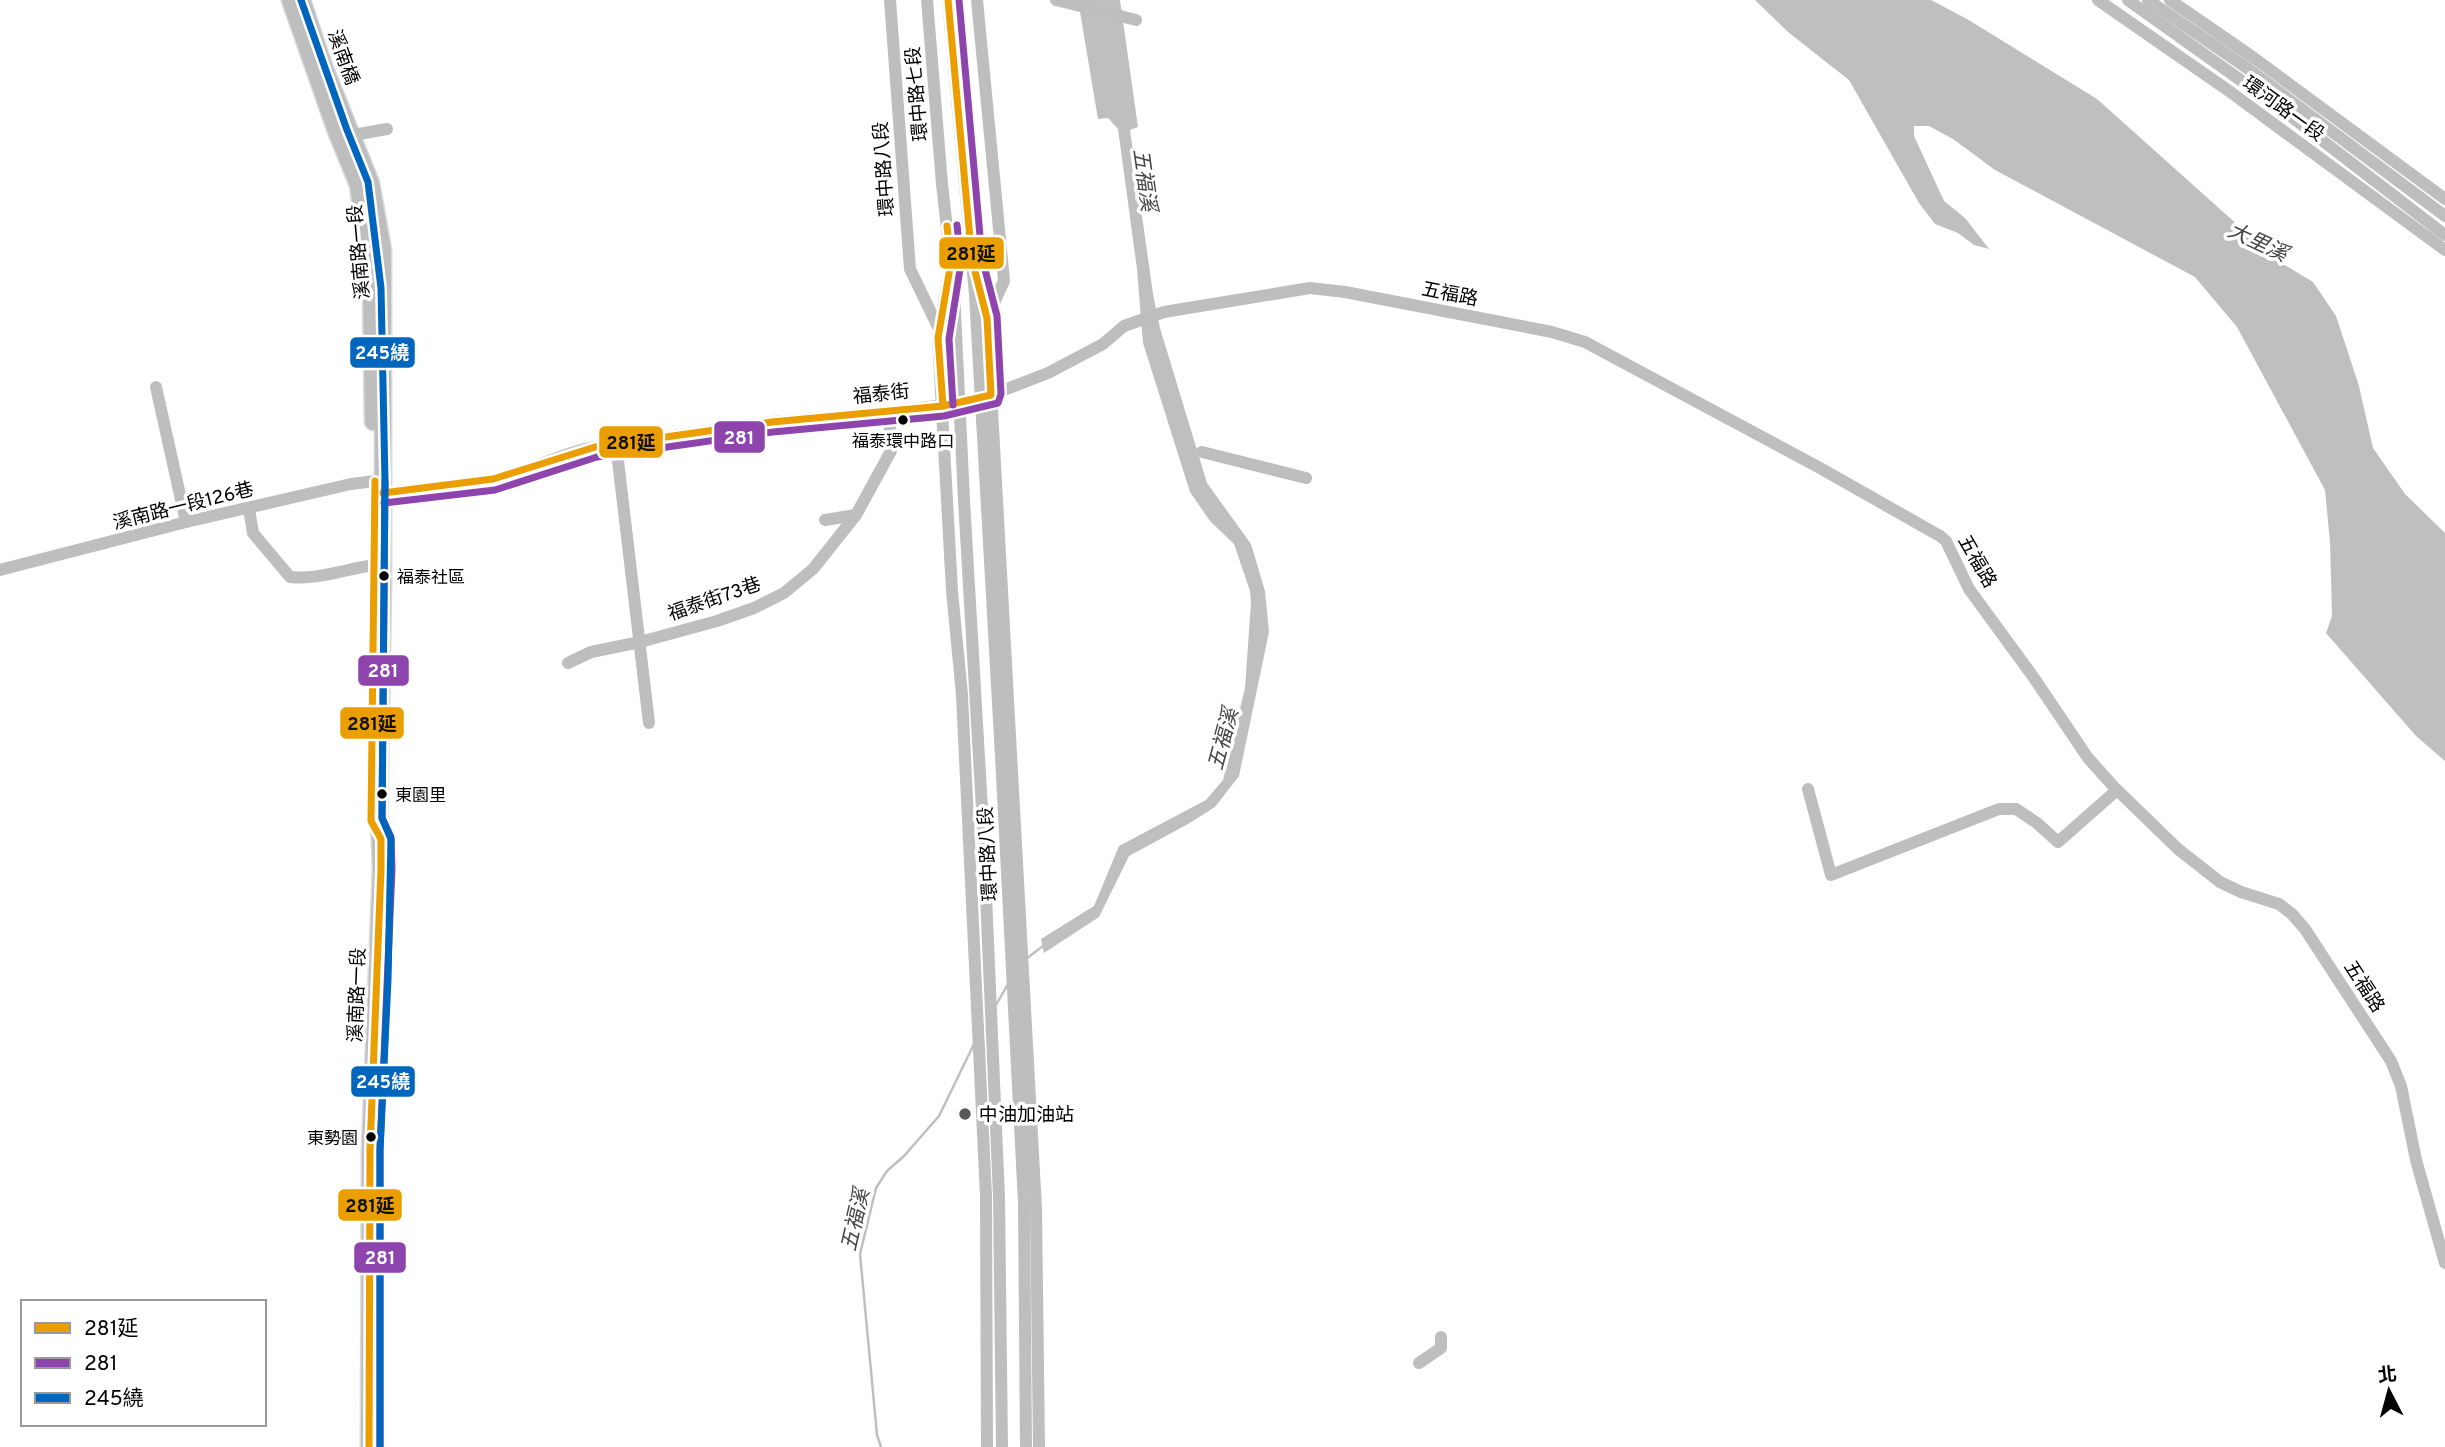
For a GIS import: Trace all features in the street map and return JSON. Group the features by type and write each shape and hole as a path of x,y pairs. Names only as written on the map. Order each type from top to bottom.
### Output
{"main road":[{"name":"溪南橋","path":"290,0 346,132"},
{"name":"溪南橋","path":"302,0 346,132"},
{"name":"溪南路一段","path":"346,132 358,185 367,251 379,487 376,560 381,839 370,1150 369,1447"}],"street":[{"name":"環中路八段","path":"890,0 909,269 939,329"},
{"name":"環中路七段","path":"927,0 942,184"},
{"name":"環中路七段","path":"948,0 963,180"},
{"name":"環中路八段","path":"976,0 1004,281 987,318"},
{"name":"環河路一段","path":"2098,0 2229,91 2445,250"},
{"name":"環河路一段","path":"2127,0 2246,68 2445,216"},
{"name":"環河路一段","path":"2148,0 2445,199"},
{"name":"環河路一段","path":"2169,0 2445,235"},
{"path":"1060,1 1136,20"},
{"path":"2229,91 2246,68"},
{"path":"346,132 387,130"},
{"name":"環中路八段","path":"963,180 985,397 1017,941 1026,1005 1039,1447"},
{"name":"環中路八段","path":"942,184 951,262 989,977 980,1072 992,1202 987,1447"},
{"name":"環中路八段","path":"972,260 987,318 985,397"},
{"name":"環中路八段","path":"951,262 939,329 952,591 962,695 984,1015 1002,1447"},
{"name":"五福路","path":"1131,323 1164,312 1310,288 1345,292 1552,332 1585,342 1832,475 1946,541 1969,589 2088,758 2117,790 2178,849 2220,882 2279,904 2305,929 2391,1061 2401,1086 2421,1183 2445,1263"},
{"name":"福泰街","path":"379,487 420,490 504,477 550,463 573,451 616,444 772,422 959,403 985,397 1048,373 1103,344 1131,323"},
{"path":"156,387 186,522"},
{"name":"福泰街73巷","path":"568,663 591,652 717,621 754,608 784,593 813,569 856,515 891,451 889,412"},
{"path":"616,444 649,723"},
{"path":"1202,452 1306,478"},
{"name":"溪南路一段126巷","path":"0,570 186,522 351,484 379,487"},
{"path":"249,509 253,533 290,577 311,579 376,560"},
{"path":"825,520 856,515"},
{"path":"1808,789 1831,874 1999,809 2016,809 2059,842 2117,790"},
{"name":"環中路八段","path":"1017,941 1014,1012 1030,1198 1026,1447"},
{"path":"992,1202 1030,1198"},
{"path":"1419,1363 1441,1349 1441,1338"}],"shaded area":[{"path":"1078,0 1120,0 1138,127 1130,130 1160,328 1207,483 1251,544 1265,591 1269,632 1239,776 1215,807 1129,856 1099,917 1044,953 1041,939 1094,906 1119,846 1206,800 1223,780 1245,688 1251,603 1250,591 1234,544 1210,521 1190,492 1143,343 1137,269 1118,129 1108,118 1098,119"},
{"path":"1755,0 1931,0 1967,19 2097,99 2278,261 2313,282 2336,316 2359,386 2373,448 2405,494 2445,533 2445,761 2416,736 2326,633 2332,616 2330,542 2325,490 2237,327 2195,277 1995,170 1953,139 1929,126 1914,126 1914,136 1944,201 1965,218 1989,249 1974,245 1958,233 1935,224 1919,203 1849,80 1788,32"}],"waterway":[{"name":"五福溪","path":"1026,959 1043,946"},
{"name":"五福溪","path":"996,1005 1008,984"},
{"name":"五福溪","path":"881,1447 877,1435 860,1254 876,1188 887,1171 939,1116 974,1044"}],"transit line":[{"name":"245繞","path":"301,0 368,182 381,288 385,481 382,818 391,839 380,1150 380,1447"},
{"name":"281延","path":"383,493 493,479 595,447 772,422 943,406 991,395 987,318 972,260 948,0"},
{"name":"281","path":"384,503 495,490 597,457 773,432 944,416 998,403 1001,394 997,316 982,258 959,0"},
{"name":"281","path":"953,405 949,339 961,263 957,225"},
{"name":"281延","path":"943,406 938,338 951,262 947,226"},
{"name":"281延","path":"369,1447 370,1150 381,869 381,839 371,821 375,481"},
{"name":"281","path":"380,1447 380,1150 392,869 391,837 382,818 385,481"}],"place":[{"name":"福泰環中路口","path":"903,420"},
{"name":"福泰社區","path":"384,576"},
{"name":"東園里","path":"382,794"},
{"name":"中油加油站","path":"965,1114"},
{"name":"東勢園","path":"371,1137"}],"water label":[{"name":"大里溪","path":"2258,242"}]}
